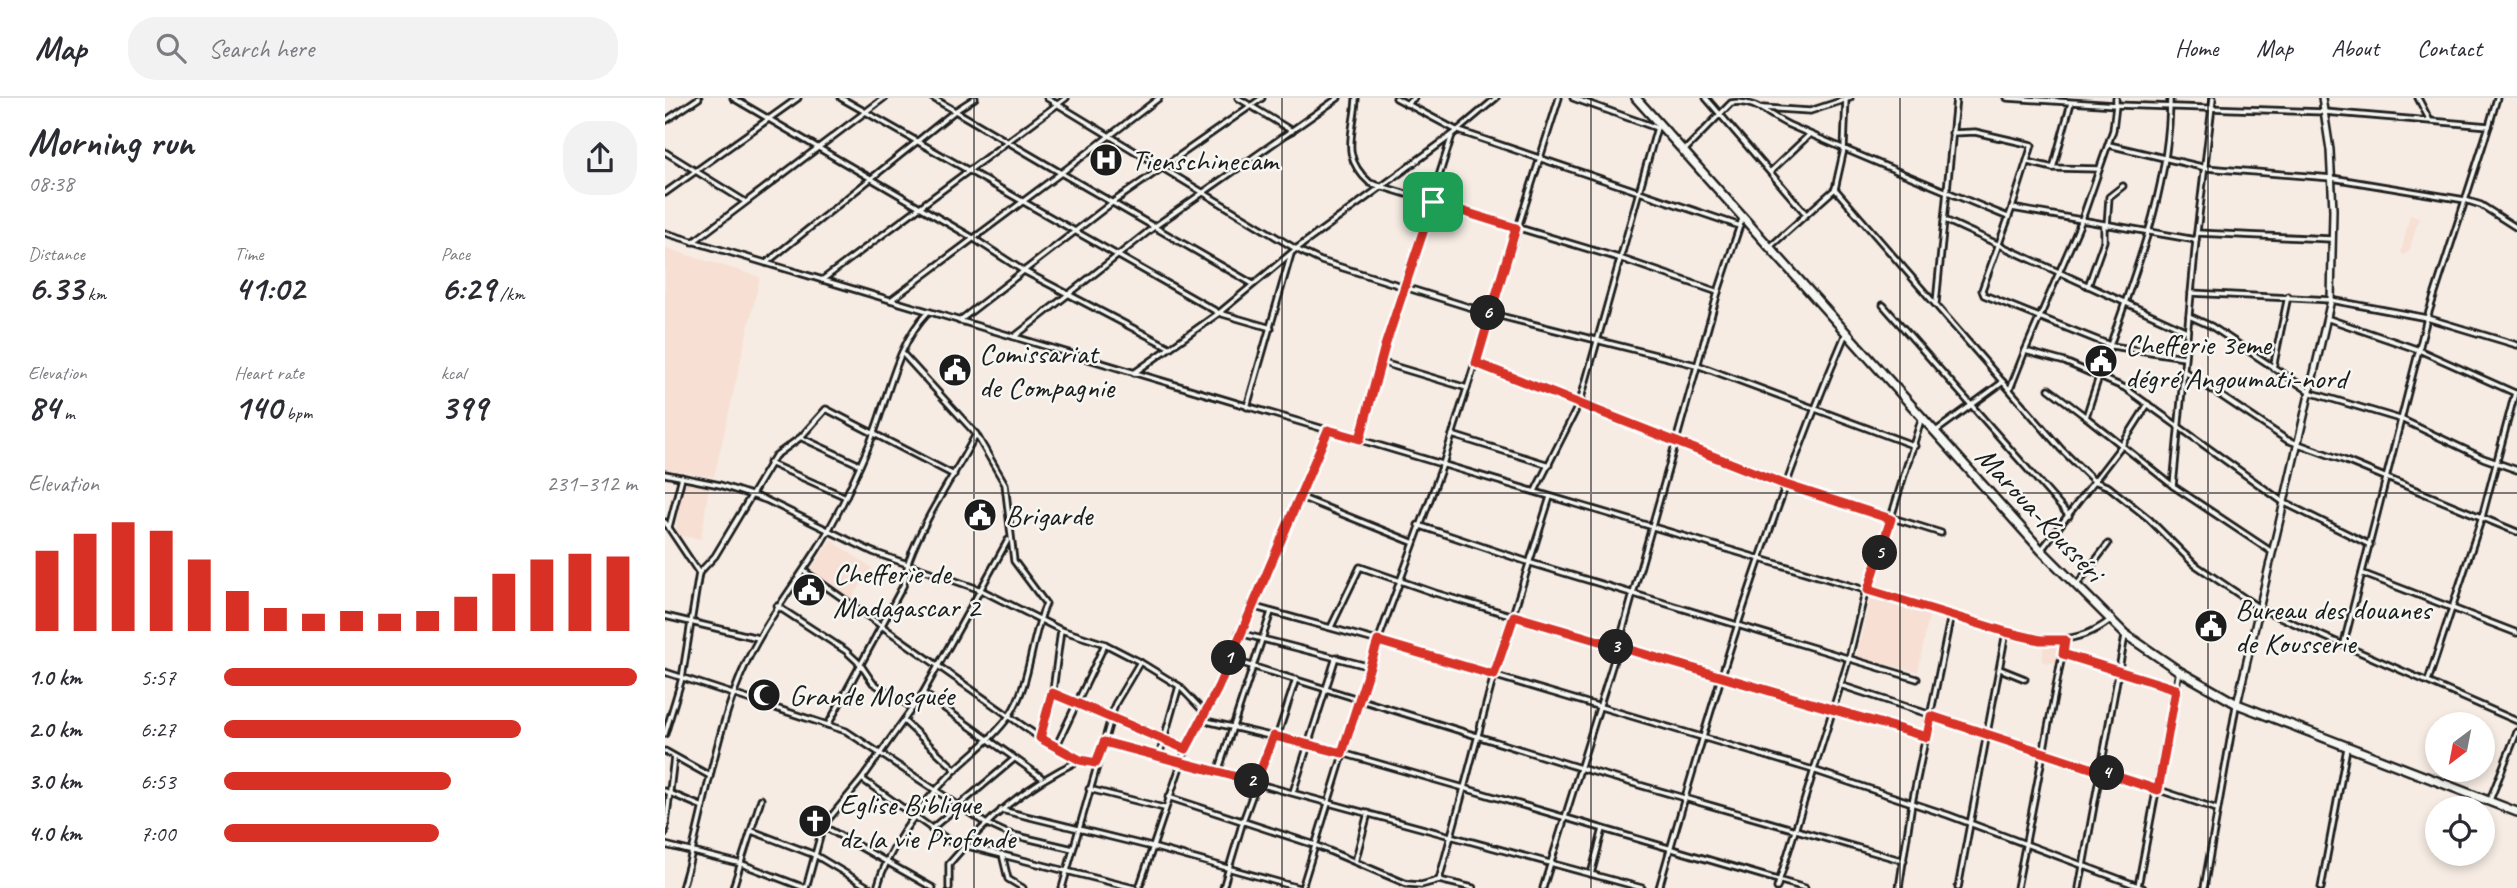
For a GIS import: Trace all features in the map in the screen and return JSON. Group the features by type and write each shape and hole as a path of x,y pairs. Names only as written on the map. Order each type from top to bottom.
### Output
{"highway":[{"name":"Maroua-Kousséri","path":"1636,98 1934,432 2109,621 2179,671 2237,704 2473,796"},
{"name":"Maroua-Kousséri","path":"2495,804 2517,812"}],"main road":[{"path":"2237,704 2283,502 2329,319 2333,239 2332,177 2322,98"}],"street":[{"path":"665,121 699,98"},
{"path":"733,98 1022,270 1169,347"},
{"path":"665,192 692,170 798,98"},
{"path":"841,98 1219,313 1271,328"},
{"path":"693,242 884,98"},
{"path":"933,98 1253,284"},
{"path":"766,263 954,111 975,98"},
{"path":"1048,98 1294,250 1321,261 1489,313 1700,366 1915,446"},
{"path":"821,280 1066,98"},
{"path":"891,300 1159,98"},
{"path":"1238,98 1292,131"},
{"path":"960,321 1022,270 1113,202 1262,98"},
{"path":"1014,337 1154,227 1338,98"},
{"path":"1356,98 1349,131 1353,157 1365,179 1381,188 1622,259 1718,292"},
{"path":"1396,98 1456,130 1740,226"},
{"path":"1406,104 1413,98"},
{"path":"1134,373 1219,313 1294,250 1452,135 1496,98"},
{"path":"1001,810 1152,847 1301,888 1378,641 1418,525 1443,464 1559,98"},
{"path":"1535,491 1580,402 1658,125 1573,98"},
{"path":"1706,98 1806,214"},
{"path":"1684,151 1734,102 1775,111 1810,111 1848,98 1844,149 1835,189 1770,247"},
{"path":"1936,303 1956,98"},
{"path":"2007,98 2170,108 2325,112 2428,119 2489,127"},
{"path":"2010,389 2037,316 2081,222 2115,123 2116,98"},
{"path":"2086,417 2112,346 2166,157 2170,98"},
{"path":"2173,486 2196,240 2213,98"},
{"path":"2418,98 2428,119"},
{"path":"2344,643 2364,574 2427,318 2497,98"},
{"path":"2053,167 2068,101"},
{"path":"1758,106 1773,117 1809,134 2008,217"},
{"path":"1952,133 1975,132 2030,143 2032,146 1983,292 2112,346 2184,357"},
{"path":"1770,172 1809,134"},
{"path":"1360,439 1380,362 1433,202 1452,135"},
{"path":"2108,144 2206,168 2332,177 2465,200 2481,205 2517,228"},
{"path":"665,152 744,201"},
{"path":"2027,162 2053,167 2099,169"},
{"path":"2088,286 2104,241 2109,197 2123,186"},
{"path":"1835,189 2003,382 2094,481 2109,487 2203,570 2259,608 2517,721"},
{"path":"2011,208 2196,240"},
{"path":"1543,888 1618,647 1700,366 1718,292 1743,217"},
{"path":"1945,220 1998,242 2123,304 2187,331"},
{"path":"665,233 2006,632 2040,640 2065,640 2086,635 2109,621"},
{"path":"2197,233 2333,239"},
{"path":"1247,407 1294,250"},
{"path":"2191,293 2331,300 2427,318 2517,345"},
{"path":"2273,368 2288,296"},
{"path":"1883,305 2069,516"},
{"path":"682,888 734,696 759,638 777,606 804,570 846,497 875,433 902,354 917,325 928,311"},
{"path":"2189,316 2211,326 2312,393 2403,420 2517,470"},
{"path":"2329,319 2419,351 2516,393 2495,462 2483,517 2428,681"},
{"path":"1659,888 1703,737 1786,485 1813,410 1846,333"},
{"path":"2025,351 2099,376 2125,388 2178,429 2283,502 2370,545"},
{"path":"877,888 885,861 936,790 1009,715 1024,680 1045,601 1020,573 1009,538 1006,484 976,434 902,354"},
{"path":"1380,362 1467,388"},
{"path":"1476,363 1786,485 1941,533"},
{"path":"2184,370 2274,433 2299,446 2517,532"},
{"path":"1934,432 2003,382"},
{"path":"2049,389 2173,486 2272,552"},
{"path":"2041,550 2122,445 2148,404"},
{"path":"665,734 682,678 699,573 715,556 769,463 801,437 827,409 955,476"},
{"path":"1777,888 1849,657 1867,589 1922,418"},
{"path":"1139,888 1186,749 1202,720 1328,430"},
{"path":"828,725 908,576 907,564 976,434"},
{"path":"1452,435 1549,465"},
{"path":"801,437 860,465"},
{"path":"769,463 846,497"},
{"path":"665,474 749,495 782,507 828,531 907,564 981,590 1061,630 1105,645 1140,662 1179,686 1205,713"},
{"path":"669,527 682,477"},
{"path":"1439,880 1494,675 1531,564 1550,496"},
{"path":"1300,497 1412,542"},
{"path":"665,522 699,573"},
{"path":"1418,525 1531,564 1634,592 1917,679"},
{"path":"665,845 742,864 806,888 823,826 862,779 923,693 1009,538"},
{"path":"2075,587 2108,544"},
{"path":"1331,627 1360,567 1514,616 1927,737"},
{"path":"804,570 1040,738 1080,760 1096,763"},
{"path":"2364,574 2517,634"},
{"path":"777,606 860,664 880,689 913,708"},
{"path":"1251,606 1331,627 1813,771 1970,823 2139,887 2179,671"},
{"path":"1218,772 1271,612"},
{"path":"665,615 759,638"},
{"path":"1899,888 1912,803 1951,615"},
{"path":"1040,738 1052,693 1061,630"},
{"path":"1958,888 2006,632"},
{"path":"1239,633 1371,667"},
{"path":"2079,888 2125,634"},
{"path":"2017,888 2065,640"},
{"path":"1056,747 1105,645"},
{"path":"2063,654 2176,689"},
{"path":"1293,792 1336,657"},
{"path":"1229,659 1580,768 1794,827 1904,861"},
{"path":"1062,888 1115,704 1140,662"},
{"path":"2000,669 2025,679"},
{"path":"665,672 828,725 861,739 985,823 1009,834 1073,849"},
{"path":"1223,888 1256,782 1296,680"},
{"path":"1840,685 2217,809"},
{"path":"1159,756 1179,686"},
{"path":"923,693 1042,778"},
{"path":"1052,693 1186,749"},
{"path":"2204,888 2237,704"},
{"path":"1202,720 1342,753 1805,888"},
{"path":"904,721 956,770"},
{"path":"2491,796 2517,732"},
{"path":"1104,742 1642,888"},
{"path":"2321,888 2347,748"},
{"path":"665,751 711,776"},
{"path":"665,833 667,792 674,757"},
{"path":"931,829 1014,759"},
{"path":"949,888 949,864 985,823 1042,778 1080,760"},
{"path":"862,779 951,842 1134,888"},
{"path":"1089,789 1164,808"},
{"path":"667,792 703,807"},
{"path":"1168,797 1315,845 1407,884 1439,880 1473,888"},
{"path":"733,888 761,799"},
{"path":"1355,862 1369,813"},
{"path":"823,826 933,888"},
{"path":"1591,874 1603,829"},
{"path":"752,831 815,855 870,888"},
{"path":"1002,854 1008,879 1023,888"}],"shaded area":[{"path":"2410,215 2419,218 2409,252 2404,255 2401,253"},
{"path":"665,248 760,277 714,477 665,469"},
{"path":"682,482 709,487 701,539 675,535"},
{"path":"831,540 872,568 851,599 810,571"},
{"path":"1870,599 1929,615 1918,672 1856,657"},
{"path":"2065,643 2060,664 2042,662 2044,644"}],"place":[{"name":"Tienschinecam","path":"1106,160"},
{"name":"Chefferie 3eme dégré Angoumati-nord","path":"2101,361"},
{"name":"Comissariat de Compagnie","path":"955,370"},
{"name":"Brigarde","path":"980,515"},
{"name":"Chefferie de Madagascar 2","path":"809,590"},
{"name":"Bureau des douanes de Kousserie","path":"2211,626"},
{"name":"Grande Mosquée","path":"764,695"},
{"name":"Eglise Biblique dz la vie Profonde","path":"815,821"}],"route":[{"path":"1433,202 1516,228 1476,363 1786,485 1891,519 1868,590 2006,632 2040,640 2065,640 2063,654 2176,689 2158,790 1931,716 1927,737 1514,616 1494,675 1378,641 1342,753 1274,736 1256,782 1104,742 1096,763 1080,760 1040,738 1052,693 1186,749 1217,690 1239,633 1328,430 1360,439 1380,362 1433,202"}]}
